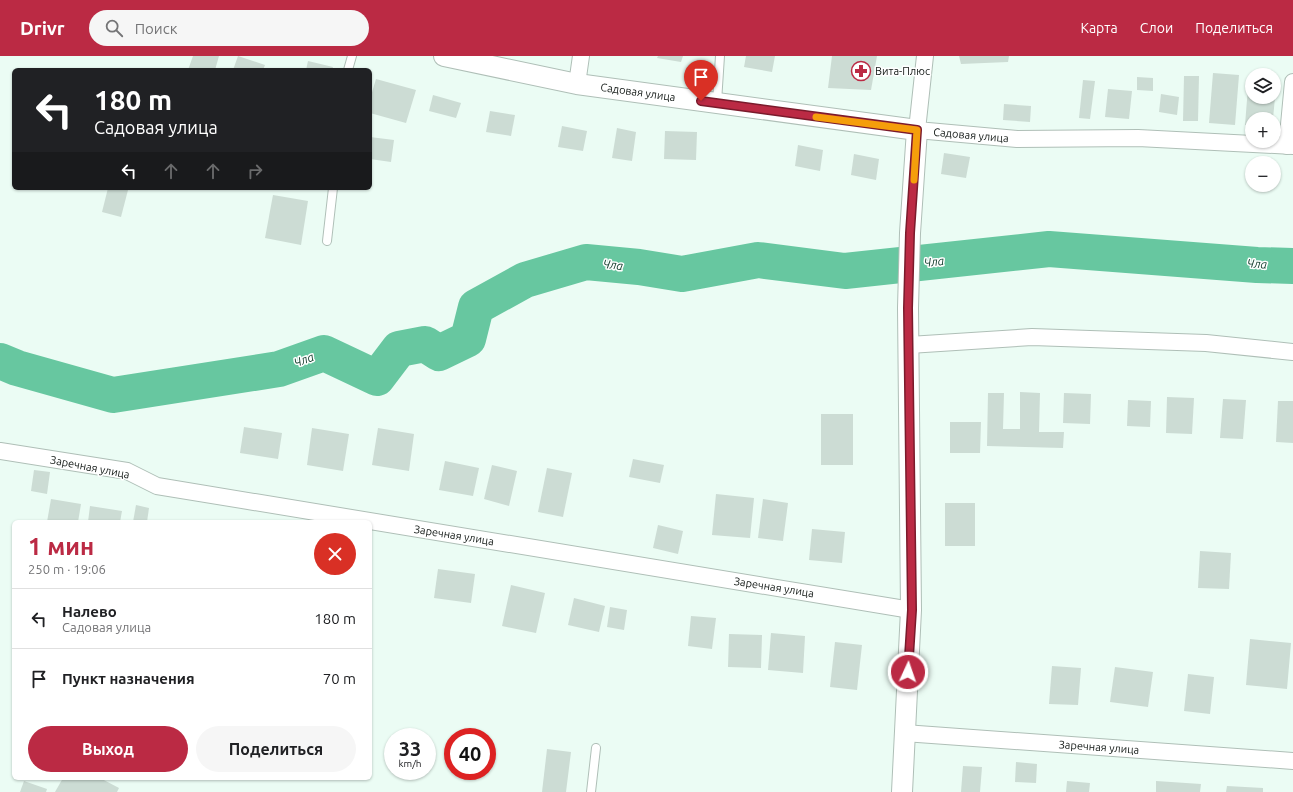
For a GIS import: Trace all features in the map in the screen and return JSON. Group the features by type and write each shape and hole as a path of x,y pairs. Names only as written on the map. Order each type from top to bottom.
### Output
{"street":[{"name":"Садовая улица","path":"444,56 577,84 917,130 1017,139 1138,138 1290,146 1293,82"},
{"path":"577,84 581,56"},
{"path":"902,792 904,733 912,610 908,308 910,233 917,130 925,56"},
{"path":"909,344 1032,337 1206,343 1293,352"},
{"name":"Заречная улица","path":"0,451 127,471 157,486 364,520"},
{"name":"Заречная улица","path":"372,521 912,610"},
{"name":"Заречная улица","path":"904,733 1293,761"}],"lane":[{"path":"349,68 352,56"},
{"path":"717,103 720,56"},
{"path":"327,241 333,190"},
{"path":"591,792 596,748"}],"building":[{"path":"193,56 219,56 216,68 189,68"},
{"path":"238,56 265,65 264,68 234,68"},
{"path":"658,56 683,56 681,62 657,58"},
{"path":"746,56 775,56 772,72 744,67"},
{"path":"832,56 877,56 871,90 828,88"},
{"path":"959,56 1009,56 1008,62 961,64"},
{"path":"308,61 333,67 333,68 306,68"},
{"path":"1213,73 1239,75 1235,125 1209,123"},
{"path":"1184,76 1199,76 1198,121 1183,121"},
{"path":"1137,77 1153,78 1153,91 1137,90"},
{"path":"376,79 416,90 406,123 372,114 372,92"},
{"path":"1083,80 1095,81 1090,119 1079,118"},
{"path":"1108,89 1132,91 1129,119 1105,117"},
{"path":"1161,94 1179,97 1177,115 1159,112"},
{"path":"433,95 461,103 456,118 429,111"},
{"path":"1004,104 1031,106 1030,122 1003,120"},
{"path":"1247,104 1274,104 1274,112 1246,112"},
{"path":"490,111 515,115 511,136 486,132"},
{"path":"562,126 587,131 583,151 558,147"},
{"path":"617,128 636,132 632,161 612,158"},
{"path":"665,131 697,132 696,160 664,159"},
{"path":"372,137 394,140 391,162 372,159"},
{"path":"798,145 823,150 820,171 795,166"},
{"path":"944,153 970,157 966,178 941,174"},
{"path":"854,154 879,159 876,180 851,175"},
{"path":"108,190 128,190 121,217 102,212"},
{"path":"273,195 308,201 301,245 265,238"},
{"path":"1020,392 1040,393 1039,432 1064,432 1063,448 987,446 988,393 1004,393 1003,429 1020,429"},
{"path":"1064,393 1091,394 1090,424 1063,423"},
{"path":"1167,397 1194,398 1192,434 1166,433"},
{"path":"1223,399 1246,400 1243,439 1220,438"},
{"path":"1128,400 1151,401 1150,427 1127,426"},
{"path":"1278,401 1293,401 1293,443 1276,442"},
{"path":"821,414 853,414 853,465 821,465"},
{"path":"950,422 981,422 980,453 950,453"},
{"path":"244,427 282,433 278,459 240,453"},
{"path":"312,428 349,434 343,471 307,465"},
{"path":"378,428 414,434 409,471 372,465"},
{"path":"633,459 664,465 660,483 629,477"},
{"path":"445,461 479,468 473,496 439,490"},
{"path":"492,465 517,471 509,506 484,499"},
{"path":"547,468 572,473 563,517 538,512"},
{"path":"34,470 50,472 47,494 31,491"},
{"path":"716,494 754,498 750,538 712,535"},
{"path":"51,499 81,504 78,520 47,520"},
{"path":"763,499 788,503 783,541 758,538"},
{"path":"945,503 975,503 975,546 945,546"},
{"path":"136,505 149,508 147,520 133,520"},
{"path":"90,506 122,511 120,520 88,520"},
{"path":"658,525 683,531 678,554 653,548"},
{"path":"812,529 845,532 842,563 809,560"},
{"path":"1200,551 1231,553 1229,589 1198,588"},
{"path":"438,569 475,574 471,603 434,598"},
{"path":"511,585 545,593 536,633 502,626"},
{"path":"574,598 605,606 599,632 568,625"},
{"path":"610,607 627,610 624,630 607,627"},
{"path":"691,616 716,618 712,649 688,646"},
{"path":"771,633 805,636 803,673 768,670"},
{"path":"729,634 762,635 761,668 728,667"},
{"path":"1250,639 1291,643 1287,689 1246,685"},
{"path":"835,642 862,645 857,690 830,687"},
{"path":"1052,666 1081,668 1078,705 1049,704"},
{"path":"1115,667 1153,672 1148,707 1110,702"},
{"path":"1188,674 1214,677 1210,714 1184,711"},
{"path":"547,749 571,752 566,792 542,792"},
{"path":"1016,762 1037,764 1036,783 1015,782"},
{"path":"963,766 982,767 980,792 961,792"},
{"path":"62,780 104,780 119,788 117,792 55,792"},
{"path":"24,781 47,789 46,792 20,792"},
{"path":"1067,781 1090,783 1089,792 1066,792"},
{"path":"1156,781 1201,784 1200,792 1156,792"},
{"path":"1227,786 1263,788 1263,792 1226,792"}],"waterway":[{"name":"Чла","path":"0,361 17,368 113,395 279,369 324,353 377,378 399,349 425,344 439,353 468,339 476,307 525,280 586,262 639,267 682,274 758,260 845,271 1049,249 1257,265 1293,266"}],"slow traffic":[{"path":"816,117 917,130 914,180"}],"place":[{"name":"Вита-Плюс","path":"861,71"}],"route":[{"path":"701,101 917,130 910,233 908,308 912,610 908,672"}]}
